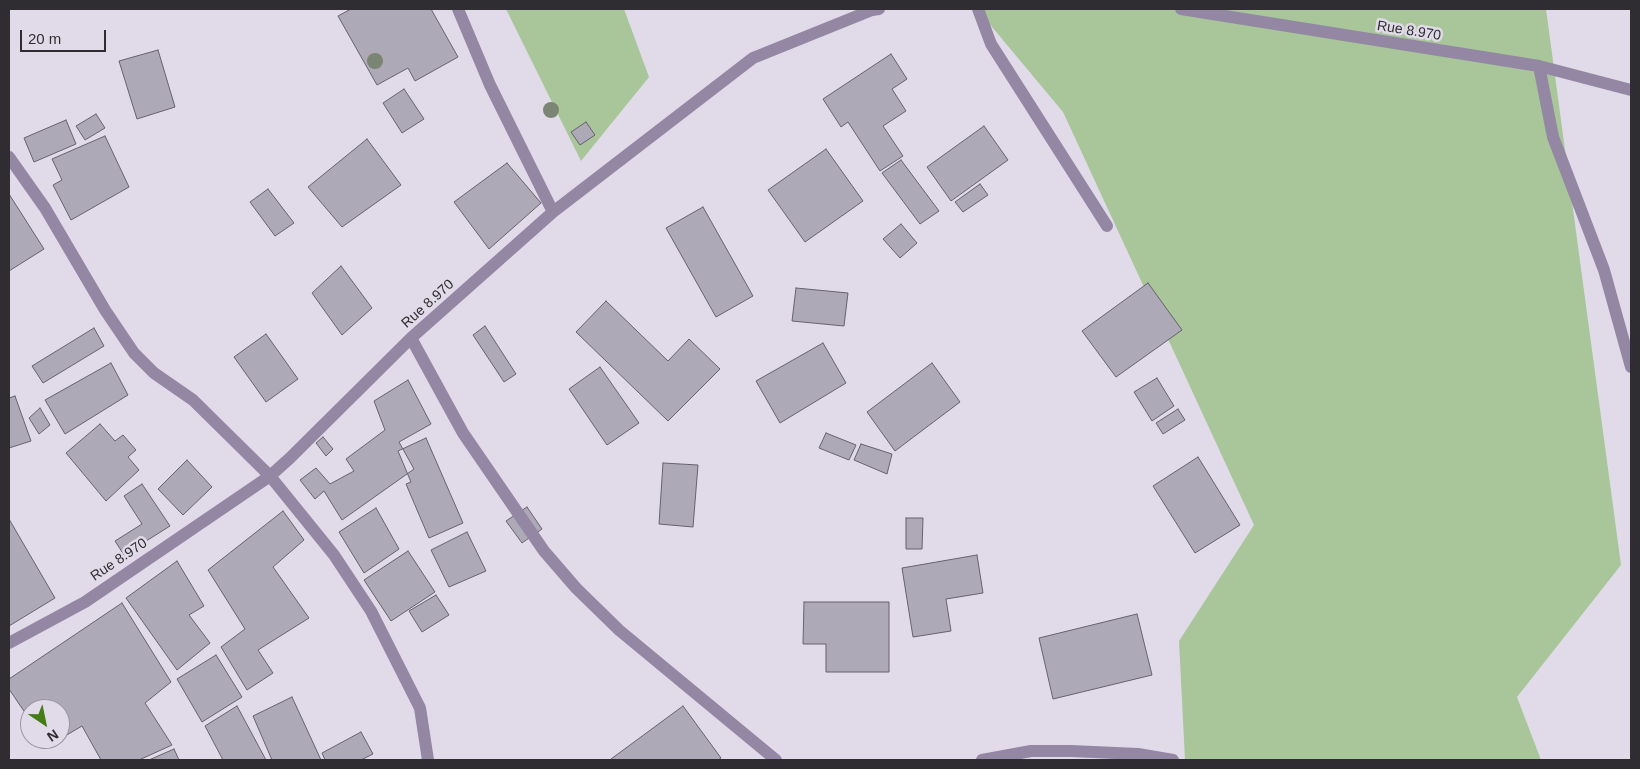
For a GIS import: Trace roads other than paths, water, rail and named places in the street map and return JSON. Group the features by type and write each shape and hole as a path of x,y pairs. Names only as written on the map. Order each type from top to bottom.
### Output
{"street":[{"path":"458,9 490,85 553,212"},
{"name":"Rue 8.970","path":"9,643 85,602 270,476 412,338 553,212 753,58 863,13 880,9"},
{"path":"978,9 992,44 1108,226"},
{"name":"Rue 8.970","path":"1181,9 1539,66 1631,90"},
{"path":"1539,66 1553,137 1604,270 1631,367"},
{"path":"9,157 45,208 105,310 134,353 154,373 193,400 270,476 334,555 371,611 420,708 428,760"},
{"path":"412,338 463,433 544,551 576,588 619,630 776,760"},
{"path":"982,760 1031,751 1138,754 1172,760"}]}
